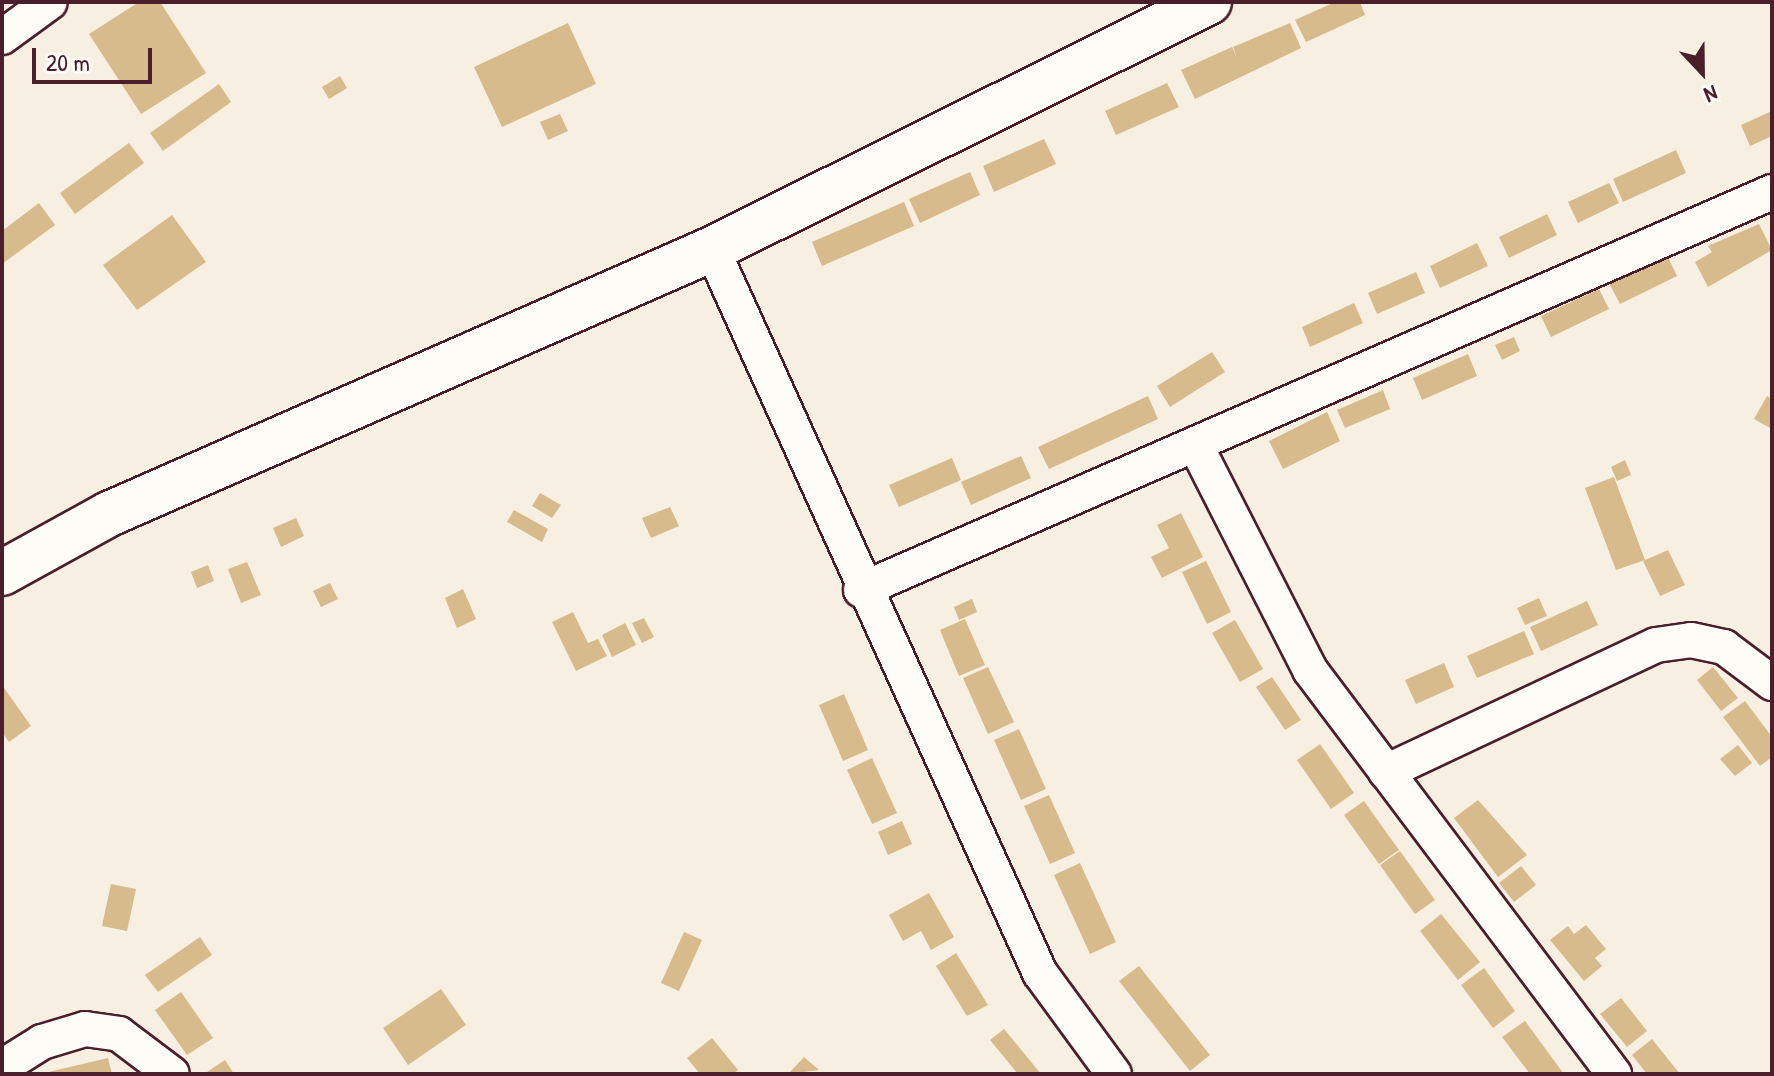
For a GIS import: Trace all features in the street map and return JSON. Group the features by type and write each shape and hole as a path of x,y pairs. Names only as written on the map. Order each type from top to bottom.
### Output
{"street":[{"path":"2,37 50,2"},
{"path":"2,573 109,514 712,249 1209,2"},
{"path":"861,590 1197,448 1772,192"},
{"path":"712,249 861,590 1040,973 1114,1074"},
{"path":"1197,448 1283,627 1386,772 1614,1074"},
{"path":"1386,772 1656,645 1691,640 1724,647 1772,683"},
{"path":"2,1067 42,1042 85,1029 119,1034 172,1074"}],"building":[{"path":"139,2 160,2 206,73 141,114 89,34"},
{"path":"1335,2 1360,2 1365,15 1306,42 1295,20"},
{"path":"568,23 596,84 502,127 474,67"},
{"path":"1290,23 1301,48 1195,99 1181,70 1232,47 1237,58 1233,47"},
{"path":"340,76 347,88 329,99 322,87"},
{"path":"1167,83 1179,107 1116,135 1105,111"},
{"path":"219,84 231,102 163,151 150,133"},
{"path":"1772,111 1772,136 1750,146 1741,125"},
{"path":"560,114 568,131 548,140 540,122"},
{"path":"1044,139 1056,164 994,192 983,166"},
{"path":"129,143 144,163 75,214 60,193"},
{"path":"1676,150 1686,173 1623,202 1613,179"},
{"path":"970,172 980,195 920,223 909,199"},
{"path":"1609,183 1619,203 1578,223 1568,202"},
{"path":"904,202 914,226 822,266 812,242"},
{"path":"39,203 55,225 2,264 2,231"},
{"path":"1547,214 1557,235 1509,258 1499,237"},
{"path":"172,215 206,262 137,310 103,265"},
{"path":"1759,224 1772,250 1708,287 1695,262 1712,252 1708,246"},
{"path":"1477,243 1488,266 1440,288 1430,266"},
{"path":"1667,255 1677,276 1620,304 1609,283"},
{"path":"1416,272 1425,293 1377,314 1368,293"},
{"path":"1599,289 1609,309 1551,337 1541,316"},
{"path":"1354,303 1363,323 1310,347 1302,327"},
{"path":"1514,337 1520,351 1502,360 1495,345"},
{"path":"1212,352 1225,372 1170,407 1157,386"},
{"path":"1468,354 1477,376 1422,400 1413,378"},
{"path":"1383,390 1390,409 1345,428 1337,410"},
{"path":"1148,396 1158,419 1049,469 1038,447"},
{"path":"1767,396 1772,399 1772,429 1754,419"},
{"path":"1327,412 1340,441 1283,469 1269,441"},
{"path":"1021,456 1031,478 971,505 961,482"},
{"path":"952,458 961,480 899,507 889,485"},
{"path":"1625,460 1631,475 1617,481 1611,467"},
{"path":"1614,477 1645,560 1616,570 1585,488"},
{"path":"540,493 561,505 552,518 532,506"},
{"path":"670,507 679,526 651,538 642,518"},
{"path":"514,510 548,529 542,542 507,522"},
{"path":"1181,513 1203,557 1162,578 1151,557 1169,548 1157,525"},
{"path":"296,518 304,536 281,547 273,528"},
{"path":"1668,550 1685,585 1660,596 1643,561"},
{"path":"1206,561 1231,612 1207,624 1182,572"},
{"path":"247,562 261,595 241,603 228,569"},
{"path":"208,565 214,581 197,588 191,572"},
{"path":"330,583 338,599 321,607 313,591"},
{"path":"463,589 476,619 457,628 445,598"},
{"path":"1539,598 1547,616 1525,625 1517,608"},
{"path":"972,599 977,612 959,620 954,607"},
{"path":"1587,601 1598,625 1541,651 1530,627"},
{"path":"573,612 588,643 598,639 607,656 576,671 552,622"},
{"path":"644,618 654,637 642,643 632,623"},
{"path":"965,619 985,665 959,676 940,630"},
{"path":"1235,620 1263,669 1240,682 1212,633"},
{"path":"625,623 636,645 612,657 602,635"},
{"path":"1524,631 1534,654 1477,678 1467,656"},
{"path":"1444,663 1454,687 1416,704 1405,680"},
{"path":"988,667 1014,722 988,734 963,678"},
{"path":"1713,667 1738,698 1721,711 1697,680"},
{"path":"1272,677 1301,720 1285,730 1256,687"},
{"path":"2,685 31,726 9,742 2,732"},
{"path":"844,694 868,750 843,761 819,705"},
{"path":"1745,701 1772,737 1772,757 1760,766 1723,717"},
{"path":"1019,729 1046,789 1021,800 994,740"},
{"path":"1320,744 1354,793 1331,809 1297,760"},
{"path":"1738,745 1752,763 1735,776 1720,759"},
{"path":"872,758 897,813 872,824 847,770"},
{"path":"1049,795 1075,853 1050,864 1024,806"},
{"path":"1478,800 1527,855 1498,877 1454,818"},
{"path":"1364,801 1399,850 1379,864 1344,815"},
{"path":"902,821 912,844 888,855 878,832"},
{"path":"1400,851 1435,900 1415,914 1380,865"},
{"path":"1080,863 1116,942 1090,954 1054,875"},
{"path":"1521,866 1536,885 1514,902 1499,883"},
{"path":"111,884 136,889 127,931 102,926"},
{"path":"929,893 954,937 931,950 921,931 903,941 889,915"},
{"path":"1441,914 1480,962 1458,980 1420,931"},
{"path":"1586,925 1606,949 1595,958 1602,966 1584,981 1550,940 1568,926 1574,934"},
{"path":"684,932 702,940 679,991 661,983"},
{"path":"200,937 212,955 158,992 145,975"},
{"path":"956,953 988,1005 967,1016 936,966"},
{"path":"1139,966 1210,1055 1190,1071 1119,981"},
{"path":"1484,968 1515,1011 1493,1028 1461,985"},
{"path":"441,989 466,1025 408,1065 383,1028"},
{"path":"181,992 213,1038 187,1055 155,1010"},
{"path":"1621,998 1647,1031 1627,1047 1600,1014"},
{"path":"1525,1021 1564,1074 1530,1074 1502,1037"},
{"path":"1004,1029 1041,1074 1018,1074 990,1040"},
{"path":"712,1038 738,1070 734,1074 700,1074 687,1058"},
{"path":"1652,1039 1680,1074 1647,1074 1632,1055"},
{"path":"804,1057 819,1070 788,1074"},
{"path":"108,1058 112,1074 44,1074 44,1073"},
{"path":"225,1060 234,1074 204,1074"}]}
